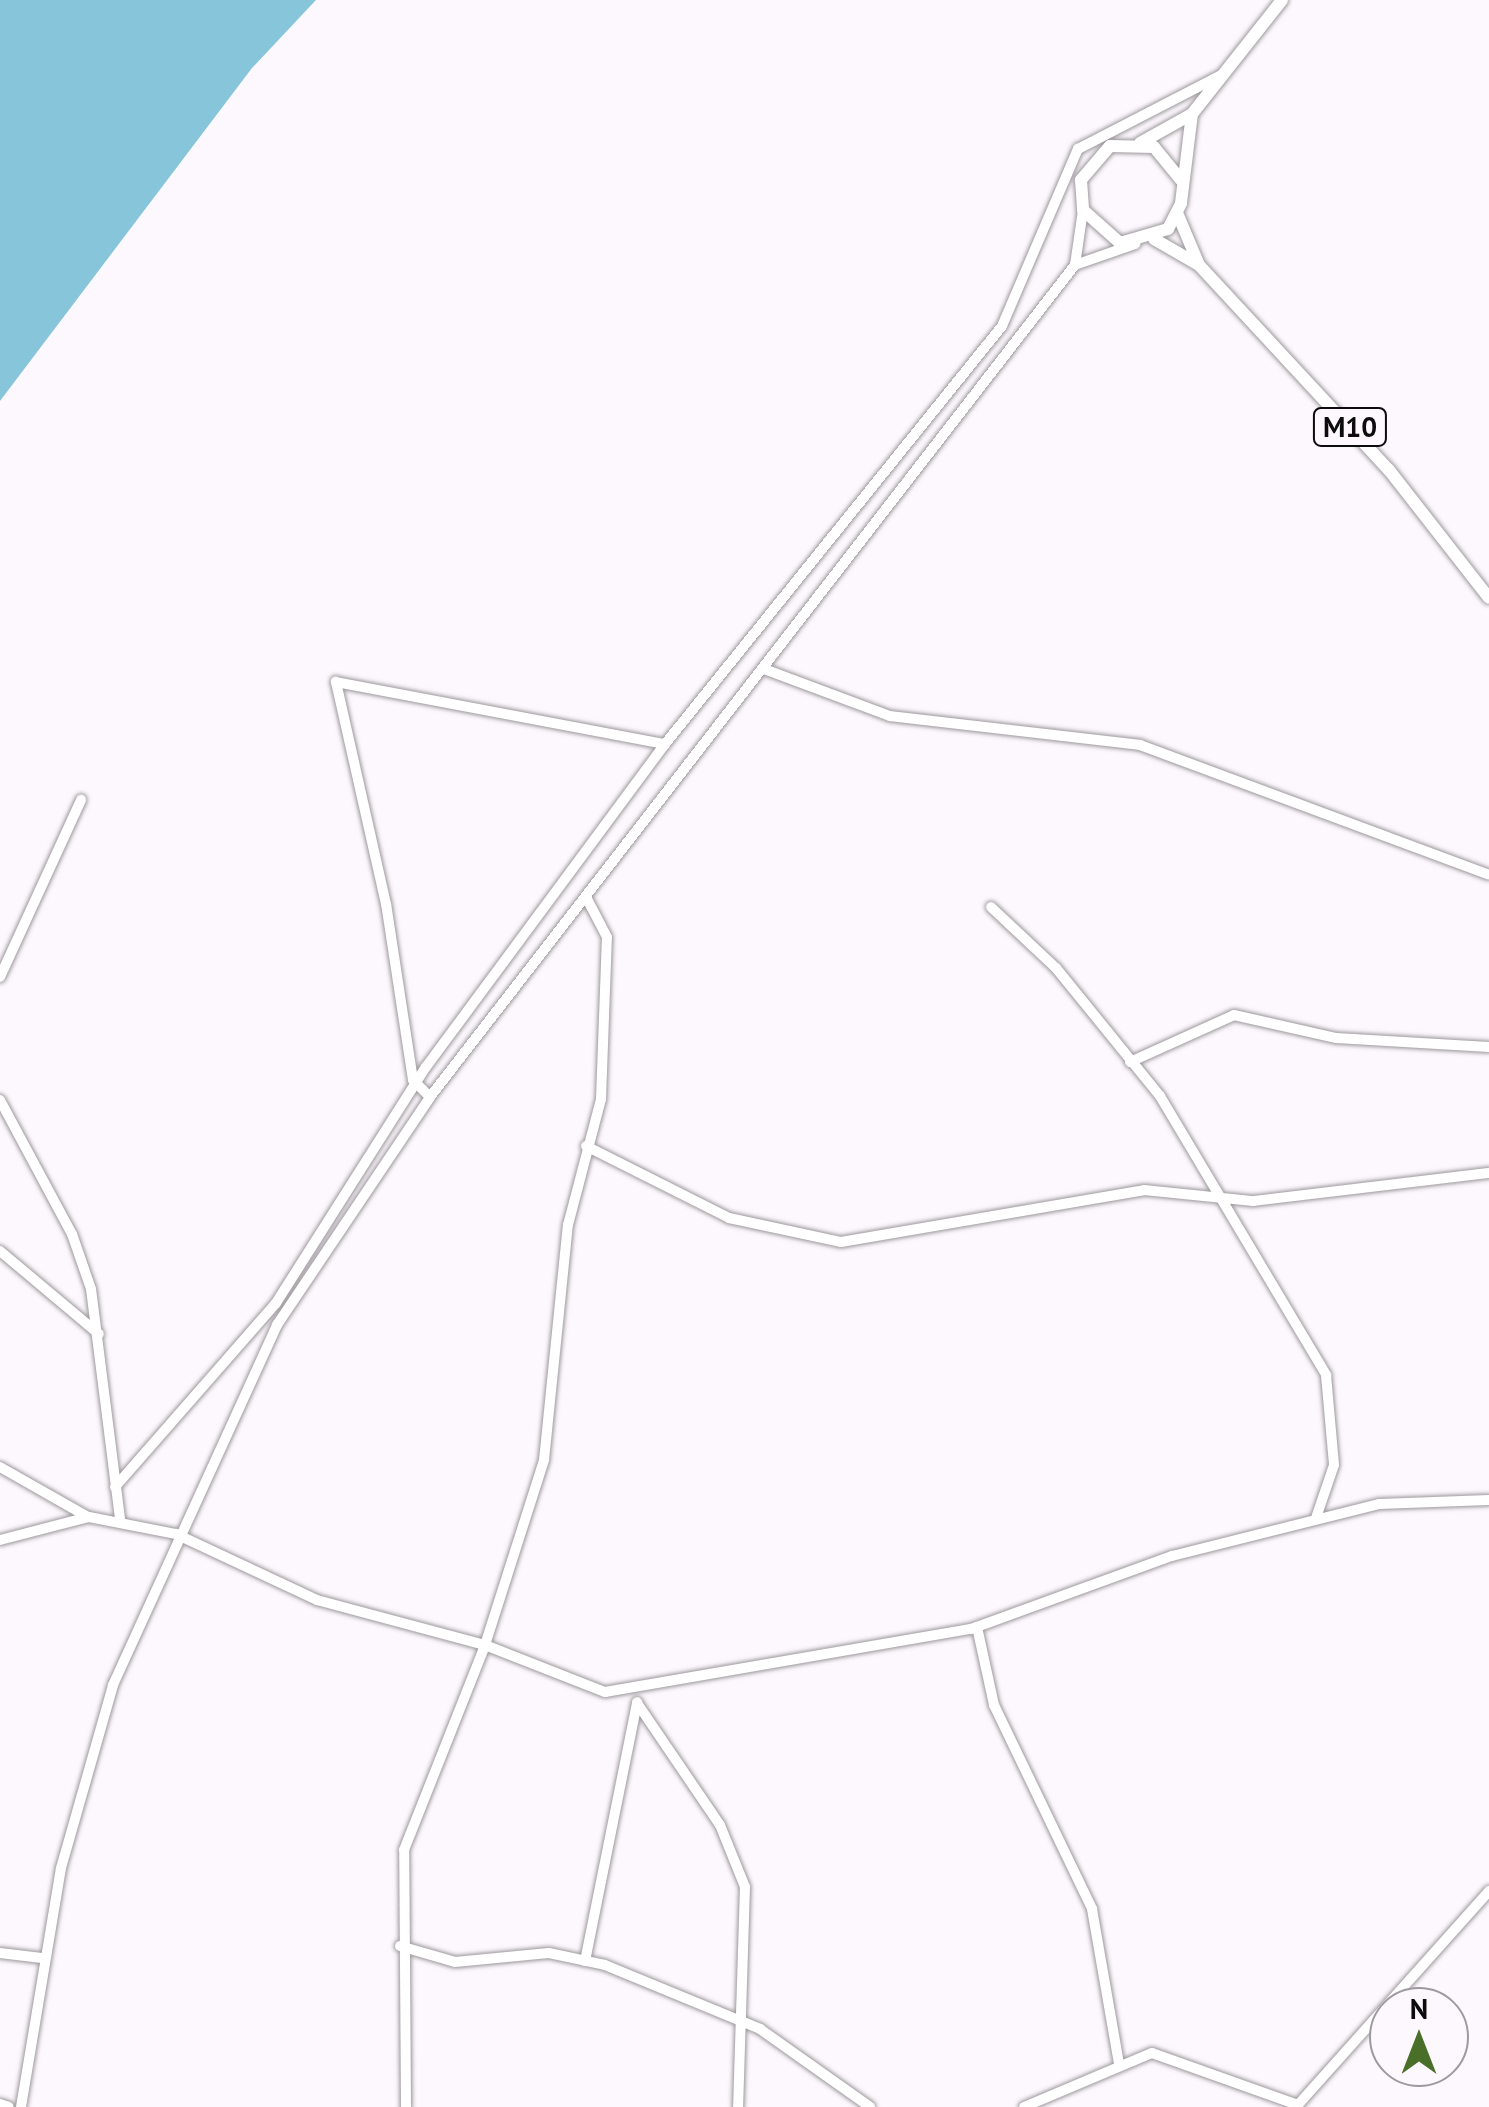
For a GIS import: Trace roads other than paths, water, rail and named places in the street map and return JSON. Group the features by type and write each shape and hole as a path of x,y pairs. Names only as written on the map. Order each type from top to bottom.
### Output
{"main road":[{"path":"1192,114 1178,215 1154,239 1137,244 1104,236 1082,210 1081,180 1097,154 1140,143 1192,114 1282,0"},
{"path":"1140,143 1166,155 1181,180"},
{"name":"M10","path":"1178,215 1200,265"},
{"name":"M10","path":"1154,239 1200,265 1389,470 1489,598"}],"street":[{"path":"115,1487 284,1292 415,1084 664,744 1002,326 1078,148 1224,74"},
{"path":"20,2107 42,1958 113,1685 176,1534 277,1325 430,1097 1074,265 1082,210"},
{"path":"1074,265 1137,244"},
{"path":"764,669 890,716 1166,753 1489,875"},
{"path":"430,1097 415,1084 336,682 664,744"},
{"path":"0,977 81,800"},
{"path":"406,2107 400,1946 404,1850 486,1645 544,1460 568,1224 604,1072 608,968 601,915 586,896"},
{"path":"991,908 1056,968 1160,1096 1211,1192 1326,1375 1334,1465 1316,1518"},
{"path":"1130,1062 1234,1016 1336,1038 1489,1047"},
{"path":"0,1100 72,1234 100,1335 120,1520"},
{"path":"586,1146 728,1218 842,1242 1062,1199 1211,1192 1272,1199 1489,1173"},
{"path":"0,1251 100,1335"},
{"path":"0,1468 89,1517"},
{"path":"0,1540 89,1517 120,1520 176,1534 317,1600 486,1645 584,1687 637,1697 812,1650 977,1628 1128,1570 1316,1518 1415,1500 1489,1500"},
{"path":"977,1628 994,1705 1092,1909 1119,2062"},
{"path":"585,1961 637,1697"},
{"path":"637,1697 736,1854 745,1887 736,2021 738,2107"},
{"path":"1024,2107 1119,2062 1172,2056 1297,2106 1489,1891"},
{"path":"400,1946 454,1962 549,1953 585,1961 786,2044 870,2107"},
{"path":"0,1953 42,1958"},
{"path":"0,2104 10,2107"}],"water":[{"path":"0,0 316,0 252,68 0,401"}]}
